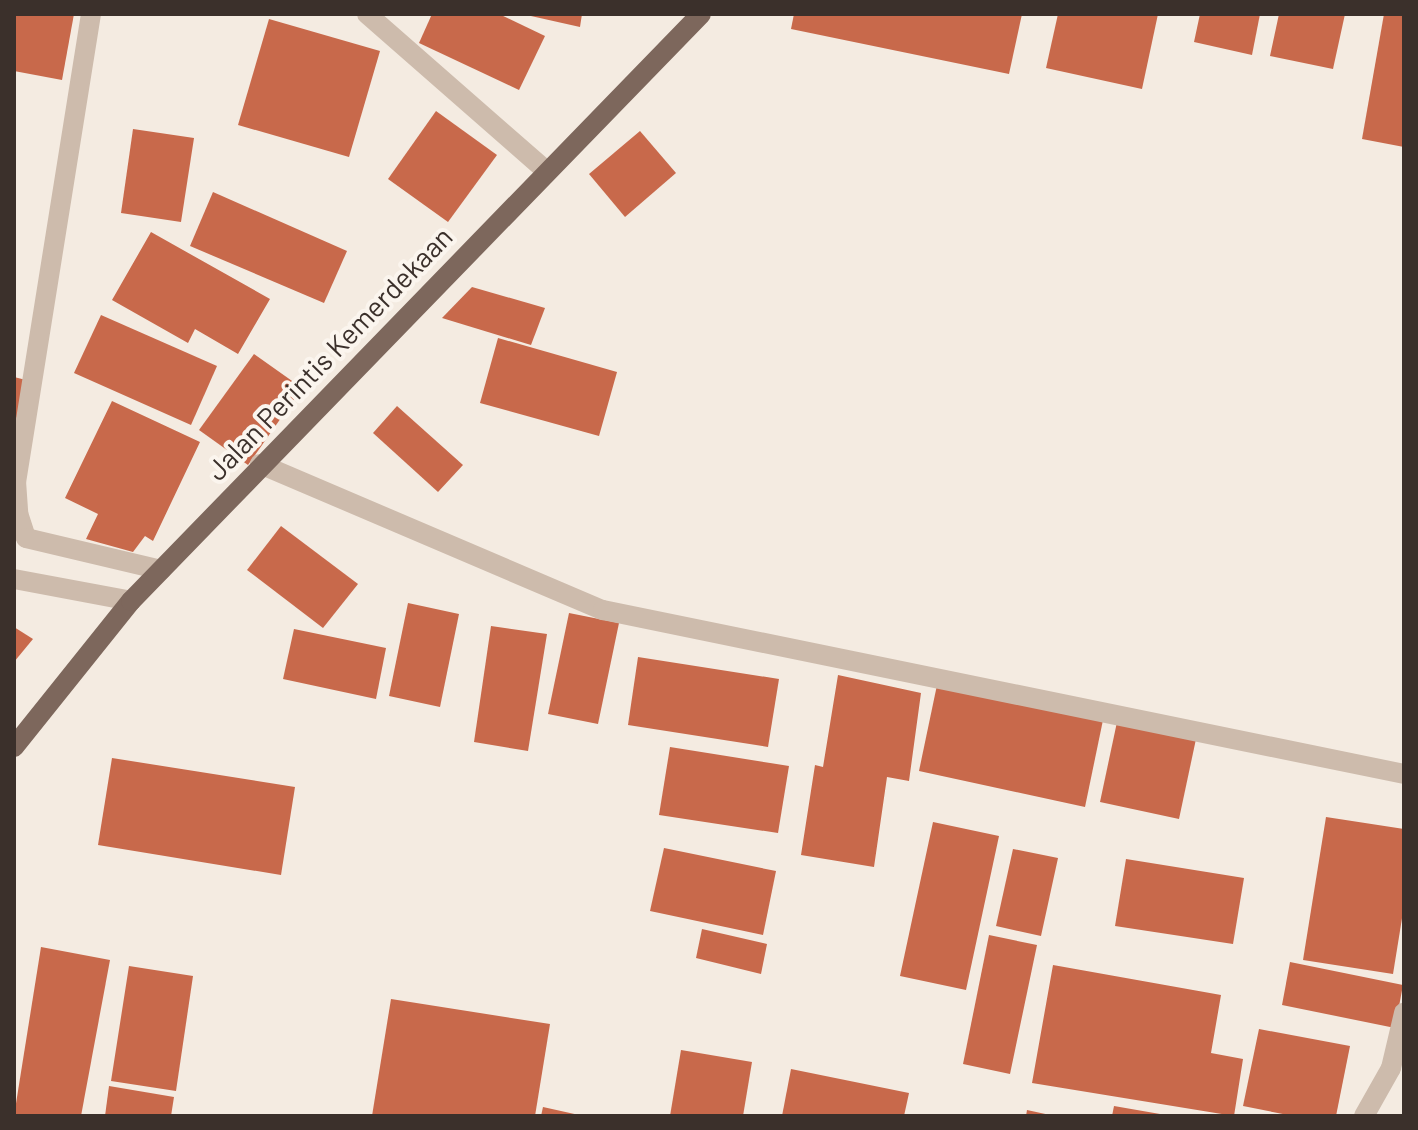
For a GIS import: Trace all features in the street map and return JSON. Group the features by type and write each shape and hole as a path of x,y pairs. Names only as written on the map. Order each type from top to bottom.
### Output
{"main road":[{"name":"Jalan Perintis Kemerdekaan","path":"14,747 131,601 545,170 701,14"}],"street":[{"path":"91,14 16,481 18,513 26,538 161,570"},
{"path":"367,14 545,170"},
{"path":"260,464 603,610 1404,774"},
{"path":"14,579 131,601"},
{"path":"1364,1116 1391,1068 1404,1013"}],"building":[{"path":"14,14 74,14 62,80 14,71"},
{"path":"432,14 499,14 545,36 519,90 419,43"},
{"path":"522,14 582,14 580,27"},
{"path":"794,14 1022,14 1009,74 791,29"},
{"path":"1058,14 1158,14 1142,89 1046,68"},
{"path":"1200,14 1260,14 1252,55 1194,42"},
{"path":"1279,14 1345,14 1333,69 1270,56"},
{"path":"1384,14 1404,14 1404,147 1362,139"},
{"path":"269,19 380,51 349,157 238,125"},
{"path":"436,111 497,155 448,222 388,179"},
{"path":"133,129 194,138 181,222 121,213"},
{"path":"640,131 676,173 625,217 589,174"},
{"path":"213,192 347,251 324,303 190,246"},
{"path":"151,232 270,299 238,354 195,329 188,343 112,300"},
{"path":"472,287 545,308 531,345 442,318"},
{"path":"101,315 217,366 191,425 74,373"},
{"path":"498,338 617,372 599,436 480,403"},
{"path":"254,354 302,388 248,465 199,430"},
{"path":"14,377 26,380 15,425 14,425"},
{"path":"112,401 200,442 153,541 145,536 133,552 86,539 98,514 65,498"},
{"path":"397,406 463,465 438,492 373,433"},
{"path":"281,526 358,584 323,628 247,570"},
{"path":"408,603 459,614 440,707 389,696"},
{"path":"569,613 619,623 598,724 548,714"},
{"path":"491,626 547,634 528,751 474,742"},
{"path":"14,627 33,639 14,662"},
{"path":"294,629 386,648 376,699 283,679"},
{"path":"638,657 779,679 768,747 628,725"},
{"path":"838,675 921,693 909,781 887,777 874,867 801,855 815,765 823,767"},
{"path":"937,685 1103,720 1085,807 919,771"},
{"path":"1117,722 1196,739 1179,819 1100,802"},
{"path":"670,747 789,766 778,833 659,815"},
{"path":"112,758 295,787 281,875 98,845"},
{"path":"1326,817 1404,829 1404,906 1393,974 1303,960"},
{"path":"933,822 999,836 966,990 900,976"},
{"path":"664,848 776,871 763,935 650,911"},
{"path":"1013,849 1058,858 1041,936 996,926"},
{"path":"1126,859 1244,878 1233,944 1115,926"},
{"path":"702,929 767,944 761,974 696,958"},
{"path":"989,935 1037,945 1010,1074 963,1064"},
{"path":"41,947 110,960 81,1116 14,1116"},
{"path":"1290,962 1403,985 1395,1028 1282,1005"},
{"path":"1053,965 1221,995 1211,1053 1243,1059 1234,1116 1032,1083"},
{"path":"129,966 193,976 176,1091 111,1081"},
{"path":"391,999 550,1024 535,1116 372,1116"},
{"path":"1259,1029 1350,1046 1336,1116 1293,1116 1243,1106"},
{"path":"681,1050 752,1062 743,1116 670,1116"},
{"path":"791,1069 909,1093 904,1116 782,1116"},
{"path":"109,1086 174,1097 171,1116 105,1116"},
{"path":"1114,1106 1160,1114 1160,1116 1112,1116"},
{"path":"543,1107 579,1115 579,1116 541,1116"},
{"path":"1027,1110 1050,1115 1050,1116 1026,1116"}]}
